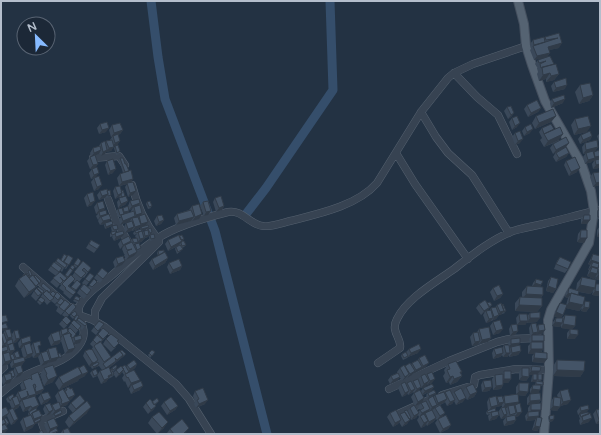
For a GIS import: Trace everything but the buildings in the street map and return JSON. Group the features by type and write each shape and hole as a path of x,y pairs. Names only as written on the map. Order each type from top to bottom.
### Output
{"main road":[{"path":"518,1 524,24 526,46 545,101 582,156 597,211 589,243 550,310 548,320 549,370 544,434"}],"street":[{"path":"1,393 17,380 59,361 75,350 83,339 84,330 79,312 83,300 158,238 192,223 227,212 237,212 253,223 265,226 331,210 359,197 374,186 421,112 454,73 473,64 526,46"},
{"path":"454,73 477,97 498,115 518,154"},
{"path":"421,112 448,154 472,175 509,233"},
{"path":"396,153 415,184 468,259"},
{"path":"93,158 119,156 122,159 135,200 143,219 160,240 102,298 95,311 96,321"},
{"path":"108,200 116,221 135,256"},
{"path":"378,363 400,348 401,345 394,326 409,303 427,288 498,238 509,233 597,211"},
{"path":"23,267 69,306 105,327 176,384 189,399 211,434"},
{"path":"389,389 456,358 497,342 509,339 549,338"},
{"path":"398,414 440,395 472,386 475,384 475,378 477,375 516,369 549,370"},
{"path":"46,434 40,417 63,411"}],"waterway":[{"path":"151,1 165,99 215,231 267,434"},
{"path":"246,214 266,188 333,90 330,1"}]}
